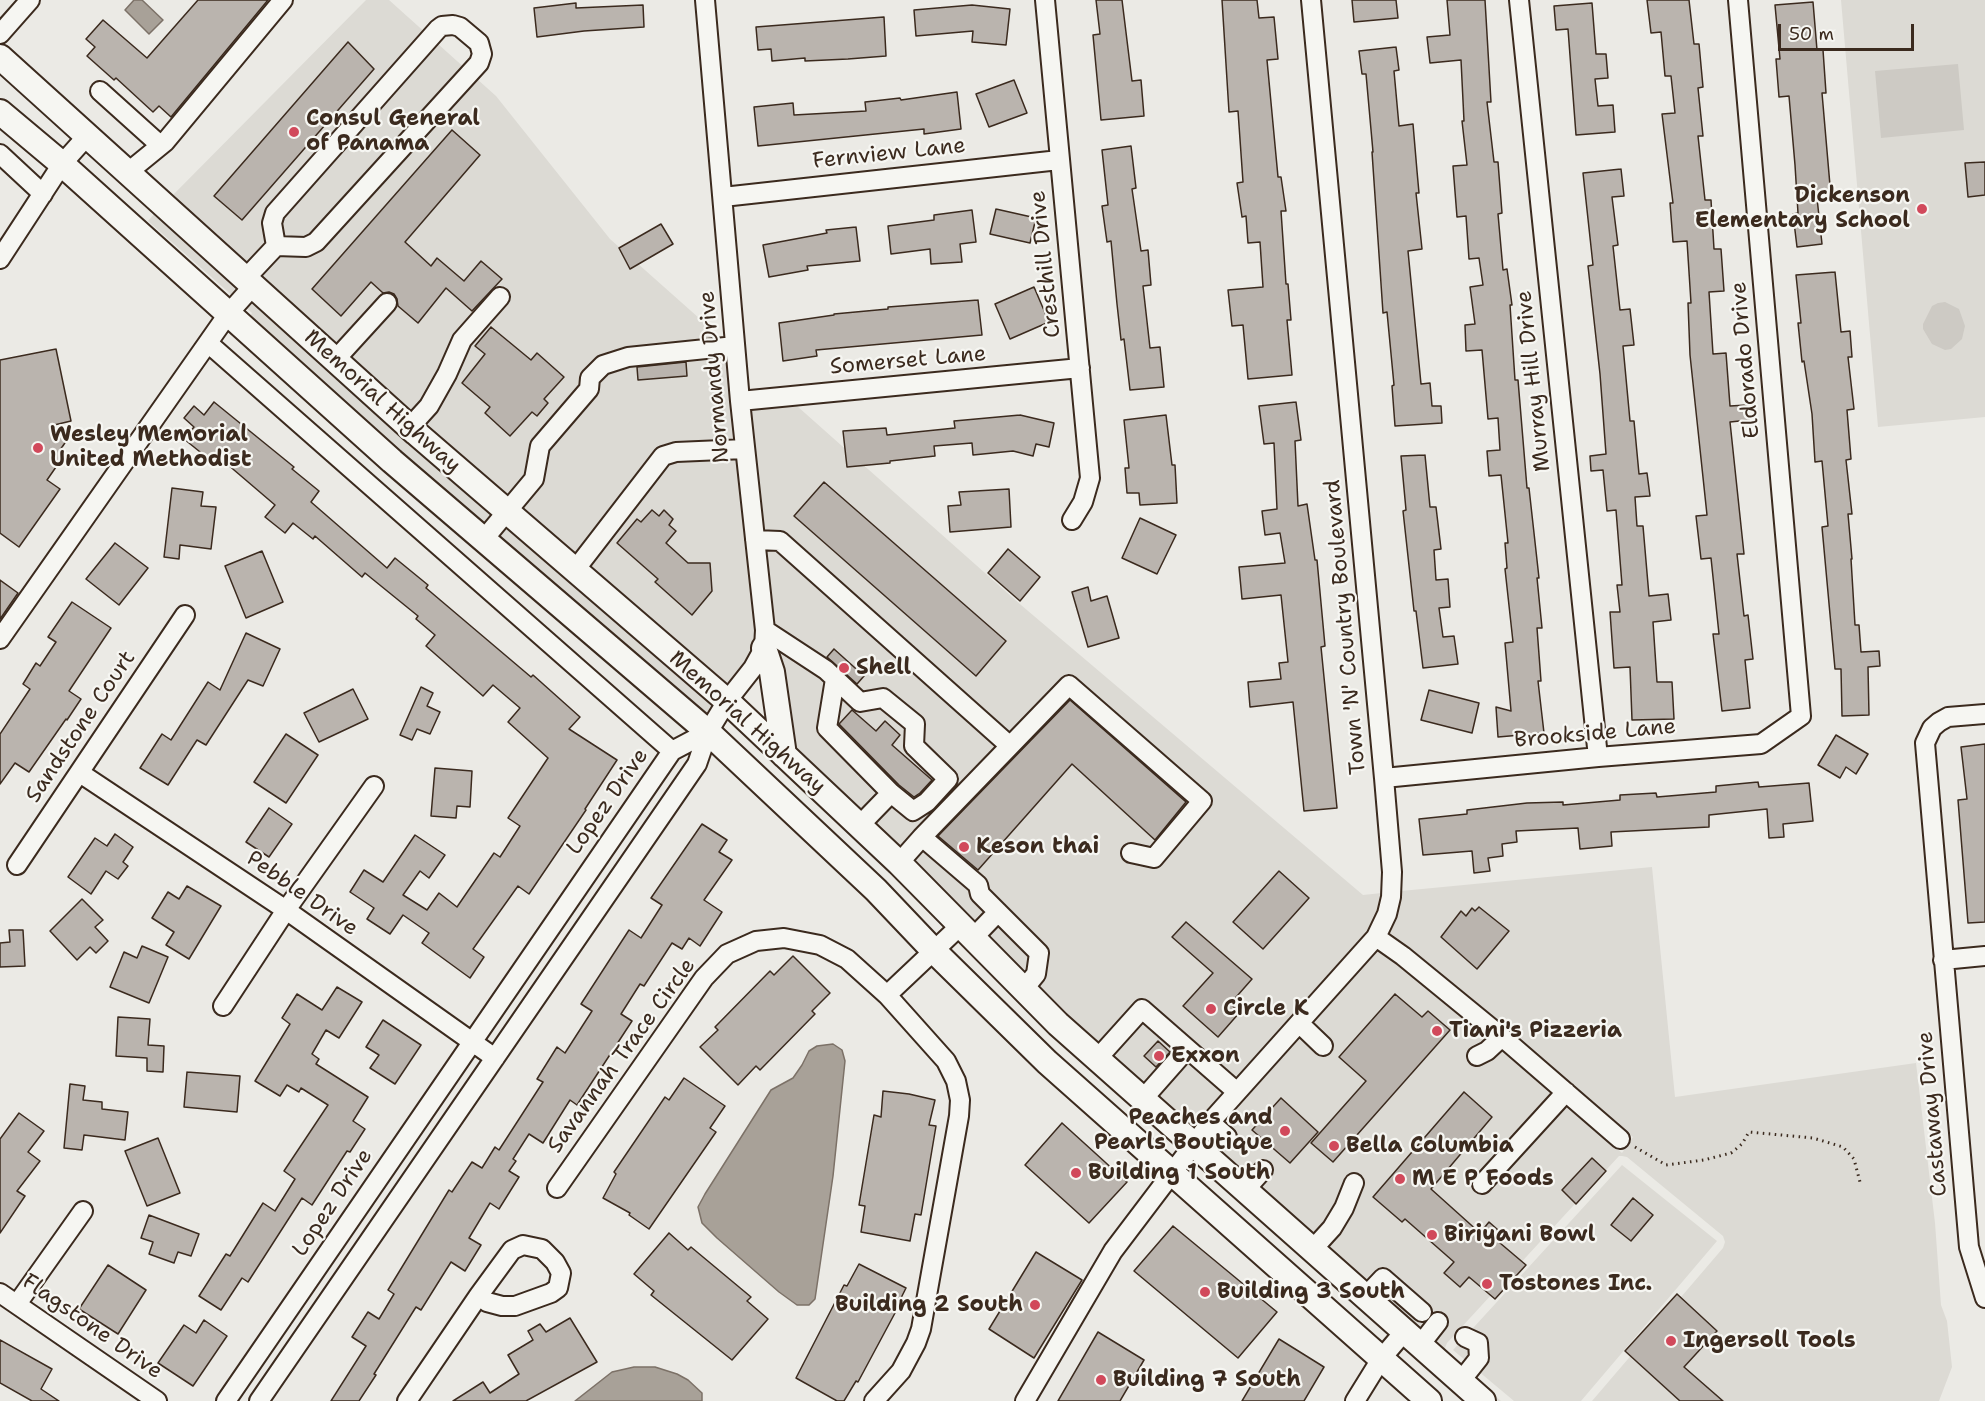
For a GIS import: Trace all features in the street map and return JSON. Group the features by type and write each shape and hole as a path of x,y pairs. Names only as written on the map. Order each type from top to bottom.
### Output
{"main road":[{"name":"Memorial Highway","path":"0,57 410,428 727,701 860,825 1023,990 1097,1059 1483,1401"},
{"name":"Memorial Highway","path":"0,112 62,164 392,461 708,732 868,882 934,951 1047,1062 1429,1401"},
{"path":"765,639 784,755"}],"street":[{"path":"127,173 160,146 283,0"},
{"name":"Normandy Drive","path":"705,0 740,401 765,639"},
{"name":"Cresthill Drive","path":"1045,0 1090,478 1083,502 1072,520"},
{"name":"Town 'N' Country Boulevard","path":"1025,1401 1113,1251 1210,1122 1376,937 1387,914 1392,889 1384,778 1311,0"},
{"name":"Murray Hill Drive","path":"1519,0 1598,757"},
{"name":"Eldorado Drive","path":"1738,0 1801,716"},
{"path":"0,34 28,1"},
{"path":"0,639 276,246 272,223 275,213 438,29 447,25 460,27 476,40 482,49 478,63 316,242 306,247 276,246"},
{"path":"100,91 160,146"},
{"path":"0,259 62,164 87,136"},
{"path":"0,154 43,194"},
{"name":"Fernview Lane","path":"723,197 1059,160"},
{"path":"410,428 429,406 462,340 500,297"},
{"path":"335,360 387,303"},
{"path":"208,343 672,751"},
{"path":"484,539 534,479 540,446 589,389 590,378 603,365 628,357 735,346"},
{"name":"Somerset Lane","path":"740,401 1080,368"},
{"path":"575,570 663,456 676,452 745,449"},
{"path":"755,540 780,542 1010,746"},
{"name":"Sandstone Court","path":"17,865 185,615"},
{"path":"259,1401 696,764 708,732 727,701 753,668 765,639 826,670 836,679 860,702 883,699 915,724 914,746 948,779 927,802 913,811 891,793 827,728 836,679"},
{"path":"899,863 1069,685 1202,801 1154,858 1131,853"},
{"name":"Castaway Drive","path":"1985,714 1948,717 1939,722 1927,735 1925,743 1943,960 1985,1298"},
{"name":"Brookside Lane","path":"1384,778 1761,744 1801,716"},
{"name":"Lopez Drive","path":"226,1401 672,751 708,732"},
{"name":"Pebble Drive","path":"80,773 286,910 495,1058"},
{"path":"223,1006 286,910 374,786"},
{"path":"860,825 891,793"},
{"path":"922,837 978,885 980,894 1039,953 1036,974 1023,990"},
{"path":"887,995 934,951 998,912"},
{"path":"1376,937 1502,1036 1620,1139"},
{"name":"Savannah Trace Circle","path":"556,1188 704,978 727,954 756,941 784,938 820,945 847,959 887,995 946,1061 956,1081 960,1108 921,1329 901,1371 874,1401"},
{"path":"1943,960 1985,956"},
{"path":"1097,1059 1142,1009 1237,1092"},
{"path":"1299,1023 1323,1046"},
{"path":"1477,1056 1487,1051 1502,1036"},
{"path":"1142,1100 1187,1049"},
{"path":"1482,1184 1566,1092"},
{"path":"1210,1122 1227,1137"},
{"path":"1245,1190 1263,1170"},
{"path":"1312,1250 1332,1228 1344,1208 1354,1183"},
{"path":"16,1304 83,1211"},
{"path":"1365,1297 1383,1278 1422,1312"},
{"name":"Flagstone Drive","path":"0,1293 156,1401"},
{"path":"407,1401 479,1295"},
{"path":"1355,1401 1381,1359 1438,1322"},
{"path":"1460,1382 1479,1358 1478,1343 1465,1337"}],"path":[{"path":"1620,1139 1666,1165 1704,1160 1731,1153 1742,1144 1749,1132 1814,1138 1843,1147 1854,1159 1861,1186"}],"shaded area":[{"path":"134,0 142,0 163,20 149,34 125,10"},
{"path":"366,0 389,0 496,96 610,239 726,342 756,639 752,642 754,647 751,652 725,687 422,425 170,198"},
{"name":"Dickenson Elementary School","path":"1841,0 1985,0 1985,417 1878,427"},
{"path":"1958,64 1964,130 1881,138 1875,71"},
{"path":"156,212 714,703 706,716 397,452 249,318 252,313 148,221"},
{"path":"1945,302 1959,309 1965,326 1962,339 1951,349 1945,350 1932,344 1923,329 1923,324 1932,306"},
{"path":"797,406 1021,605 1363,895 1382,893 1376,917 1368,930 1191,1130 1064,1016 792,750 775,649 751,410"},
{"path":"1652,867 1675,1097 1916,1063 1935,1223 1941,1305 1947,1321 1952,1367 1939,1401 1592,1401 1723,1248 1725,1242 1723,1236 1627,1157 1619,1156 1447,1343 1445,1348 1447,1355 1501,1401 1498,1401 1206,1144 1377,950 1496,1045 1622,1153 1633,1137 1507,1028 1389,934 1396,917 1401,891"},
{"path":"833,1044 842,1050 845,1061 833,1176 815,1299 809,1305 797,1305 717,1238 702,1223 698,1207 771,1090 793,1078 809,1051 817,1046"},
{"path":"1622,1165 1717,1241 1581,1401 1514,1401 1453,1350"},
{"path":"634,1367 655,1367 677,1374 688,1380 702,1393 702,1401 575,1401 612,1372"}],"building":[{"path":"198,0 268,0 171,117 159,106 153,112 116,78 114,80 87,56 95,47 86,39 103,20 147,58"},
{"path":"1096,0 1122,0 1132,81 1141,80 1144,116 1101,120 1093,35 1100,34"},
{"path":"1222,0 1257,0 1259,18 1274,17 1278,59 1267,60 1278,177 1281,177 1286,211 1281,211 1291,320 1287,320 1292,375 1248,379 1243,325 1232,326 1228,290 1263,287 1260,242 1248,243 1246,216 1242,217 1237,183 1243,182 1238,111 1229,112"},
{"path":"1352,0 1396,0 1398,18 1354,22"},
{"path":"1447,0 1485,0 1491,102 1487,102 1494,162 1498,162 1502,213 1498,214 1503,270 1507,269 1512,305 1510,305 1515,380 1518,380 1527,488 1529,488 1539,578 1537,578 1542,628 1537,628 1541,681 1538,681 1544,733 1498,737 1496,707 1511,711 1505,643 1513,642 1505,569 1507,568 1505,543 1508,543 1501,475 1489,476 1487,451 1500,450 1498,418 1488,419 1482,350 1466,351 1465,325 1475,324 1470,287 1483,285 1479,258 1469,259 1466,216 1457,217 1453,166 1467,165 1462,121 1464,121 1461,60 1430,63 1427,37 1450,35"},
{"path":"1647,0 1689,0 1694,44 1699,44 1703,87 1698,88 1703,136 1698,136 1705,200 1711,200 1714,249 1721,249 1724,291 1709,292 1713,354 1726,353 1730,406 1747,405 1749,420 1730,422 1744,554 1737,554 1744,616 1748,615 1753,659 1745,660 1750,708 1722,711 1713,634 1719,634 1711,558 1701,559 1696,516 1707,515 1690,355 1688,303 1691,303 1687,241 1673,242 1670,203 1673,203 1662,114 1675,113 1671,76 1665,76 1661,32 1651,33"},
{"path":"1813,2 1817,50 1823,50 1826,93 1822,93 1831,197 1817,198 1822,244 1797,247 1793,214 1798,213 1789,96 1779,97 1776,59 1780,59 1775,5"},
{"path":"576,3 576,8 643,5 644,27 537,37 534,8"},
{"path":"1592,3 1596,54 1606,54 1608,78 1595,79 1598,106 1613,105 1615,132 1576,135 1568,29 1556,30 1554,6"},
{"path":"972,5 1010,9 1006,45 972,42 973,31 916,36 914,10"},
{"path":"884,17 886,56 772,61 771,49 758,50 756,27"},
{"name":"Consul General of Panama","path":"348,42 374,69 242,220 214,196"},
{"path":"1396,47 1399,70 1394,71 1399,126 1413,124 1419,193 1416,193 1422,249 1408,251 1421,384 1430,383 1432,406 1441,406 1442,423 1395,426 1392,386 1394,385 1387,312 1383,313 1366,74 1362,74 1359,51"},
{"path":"1014,80 1027,113 989,127 976,94"},
{"path":"957,92 961,129 924,134 924,129 758,146 754,107 793,103 794,115 866,111 865,102 900,98 901,100"},
{"path":"452,130 480,155 405,242 431,266 437,258 464,281 481,261 502,279 472,311 446,288 418,323 398,306 394,294 383,293 371,282 341,316 312,289"},
{"path":"1131,146 1136,188 1132,189 1141,251 1148,250 1151,285 1143,286 1150,348 1160,347 1164,387 1130,390 1124,339 1121,340 1111,241 1107,242 1102,206 1108,205 1102,150"},
{"path":"1985,162 1985,195 1968,197 1965,163"},
{"path":"1621,169 1624,196 1612,197 1618,245 1613,246 1620,310 1630,309 1634,345 1623,346 1630,421 1634,421 1639,474 1647,473 1650,496 1635,497 1637,526 1643,526 1649,596 1668,594 1671,620 1653,622 1657,682 1672,682 1674,719 1632,720 1630,667 1614,668 1610,612 1620,612 1617,585 1622,585 1616,510 1607,511 1603,470 1591,471 1590,456 1606,454 1588,266 1593,265 1583,173"},
{"path":"996,209 1036,218 1030,243 990,234"},
{"path":"972,210 976,242 960,244 962,262 931,264 930,249 891,254 888,226 934,220 934,215"},
{"path":"661,224 673,244 630,269 619,248"},
{"path":"856,227 860,261 807,266 808,270 769,277 763,245 827,233 826,230"},
{"path":"1835,272 1841,332 1850,331 1852,357 1848,357 1854,409 1847,410 1851,459 1846,460 1852,514 1848,514 1855,625 1859,625 1861,652 1879,651 1880,666 1868,667 1869,715 1842,716 1841,669 1835,669 1822,527 1828,526 1822,461 1815,462 1812,414 1804,361 1802,362 1798,323 1801,323 1796,275"},
{"path":"1034,287 1049,322 1010,339 995,304"},
{"path":"978,300 982,335 816,350 817,356 783,361 779,323 834,314 888,309 888,307"},
{"path":"491,327 531,360 537,353 564,377 544,399 548,403 537,416 532,412 510,436 485,413 490,407 462,383 485,354 475,346"},
{"name":"Wesley Memorial United Methodist","path":"56,349 71,421 50,426 67,440 60,450 65,454 47,480 60,489 19,547 0,533 0,360"},
{"path":"686,362 687,376 638,380 637,367"},
{"path":"214,402 294,467 292,469 319,491 311,502 387,568 395,558 428,585 426,588 531,677 533,675 580,717 569,729 617,760 529,894 518,886 473,949 484,957 470,978 422,943 429,933 403,915 390,934 367,919 374,908 350,892 364,870 383,882 415,835 445,855 429,878 420,871 403,895 427,910 439,893 457,907 494,853 500,857 520,826 508,818 548,758 508,722 520,708 493,685 483,696 426,646 435,635 416,619 418,616 365,573 362,577 315,536 313,539 293,523 285,533 265,517 275,505 220,458 215,464 184,439 194,427 184,418 194,406 204,415"},
{"path":"1296,402 1301,440 1295,441 1298,506 1307,504 1315,560 1317,560 1325,646 1321,647 1337,808 1304,811 1293,702 1250,707 1248,682 1281,679 1279,663 1288,662 1281,595 1242,599 1239,567 1285,563 1280,533 1265,535 1262,511 1277,509 1274,443 1264,444 1259,406"},
{"path":"1020,415 1054,423 1049,447 1036,444 1033,456 1013,451 973,455 972,443 934,446 935,456 847,467 843,431 886,428 887,435 955,428 954,421"},
{"path":"1166,415 1172,465 1175,465 1177,503 1140,505 1139,493 1127,493 1125,468 1129,468 1124,420"},
{"path":"1425,455 1430,507 1436,507 1441,549 1434,550 1436,580 1448,579 1450,607 1439,608 1443,637 1454,636 1458,664 1423,668 1403,511 1406,510 1401,456"},
{"path":"824,482 1006,641 976,676 794,516"},
{"path":"172,488 203,492 201,506 216,507 211,549 180,545 179,559 164,557"},
{"path":"1009,489 1011,527 950,532 948,506 961,505 959,492"},
{"path":"652,510 659,516 664,510 673,519 669,525 676,531 666,543 688,563 710,563 712,591 692,615 655,582 658,579 617,543 637,519 641,522"},
{"path":"1140,518 1176,535 1157,574 1122,558"},
{"path":"115,543 148,568 119,605 86,579"},
{"path":"1008,549 1040,577 1020,601 988,573"},
{"path":"262,551 283,602 246,618 225,566"},
{"path":"0,580 18,593 0,619"},
{"path":"1088,587 1091,601 1107,596 1119,638 1088,647 1072,592"},
{"path":"72,602 111,628 69,691 81,699 67,720 29,772 15,763 0,784 0,734 30,689 23,684 36,663 40,666 56,642 48,637"},
{"path":"246,633 280,649 263,686 248,680 206,745 197,740 168,785 140,768 162,734 171,740 208,682 220,690"},
{"name":"Shell","path":"834,649 864,676 857,684 827,657"},
{"path":"421,687 433,693 427,706 440,712 430,734 417,729 412,740 400,735"},
{"path":"353,689 368,719 319,742 304,713"},
{"path":"1429,690 1479,703 1472,733 1421,720"},
{"path":"1070,700 1186,802 1155,840 1072,764 978,870 938,836"},
{"name":"Shell","path":"852,710 876,731 885,721 900,735 892,745 932,780 920,793 914,797 899,785 839,724"},
{"path":"286,734 318,755 286,803 254,782"},
{"path":"1836,735 1868,754 1856,774 1846,767 1840,778 1818,765"},
{"path":"1985,744 1985,922 1968,923 1958,800 1967,799 1961,747"},
{"path":"435,768 472,771 470,807 457,806 456,818 431,816"},
{"path":"1758,782 1759,787 1809,783 1813,821 1783,824 1784,837 1769,838 1767,809 1709,815 1709,827 1611,832 1612,846 1580,849 1578,828 1516,831 1517,842 1502,844 1503,856 1488,858 1490,871 1474,873 1472,851 1423,855 1419,819 1467,814 1467,810 1527,803 1563,802 1563,805 1620,800 1620,795 1656,793 1657,797 1716,792 1716,786"},
{"path":"269,808 292,824 269,857 246,842"},
{"path":"702,824 727,840 719,852 732,860 704,900 722,912 700,946 689,938 682,949 672,943 644,986 640,984 621,1014 632,1021 577,1105 570,1100 543,1143 529,1134 513,1159 516,1161 509,1171 519,1177 499,1209 490,1203 469,1238 481,1245 465,1271 451,1262 421,1310 416,1307 359,1401 331,1401 366,1346 352,1337 368,1312 379,1319 394,1294 388,1290 449,1190 452,1192 472,1162 482,1168 495,1147 499,1150 543,1082 537,1079 557,1047 565,1053 592,1011 581,1004 629,930 641,938 662,905 651,898"},
{"path":"115,834 133,847 123,862 128,866 118,879 106,871 91,894 68,877 95,838 107,846"},
{"path":"1279,871 1309,898 1263,949 1233,922"},
{"path":"187,886 221,906 189,959 166,945 174,932 152,918 168,892 179,899"},
{"path":"82,899 103,920 95,927 108,941 96,953 90,947 77,960 50,931"},
{"path":"1479,907 1509,931 1477,969 1441,937 1461,911 1466,916 1472,908 1475,911"},
{"path":"1186,922 1252,979 1230,1004 1240,1012 1218,1037 1183,1006 1213,973 1172,937"},
{"path":"9,930 23,930 25,966 0,967 0,943 10,942"},
{"path":"142,946 168,957 149,1003 110,987 124,952 137,958"},
{"path":"793,956 830,993 812,1011 815,1014 760,1070 756,1066 738,1085 700,1047 718,1030 715,1027 770,971 774,975"},
{"path":"337,987 362,1002 339,1038 326,1030 312,1054 319,1059 316,1064 368,1097 353,1121 365,1129 350,1152 347,1151 312,1205 302,1198 248,1282 242,1278 221,1310 199,1296 226,1254 230,1256 263,1203 275,1211 295,1179 284,1171 328,1105 301,1088 299,1092 287,1085 280,1096 255,1081 290,1024 282,1018 297,994 322,1010"},
{"path":"1395,994 1422,1017 1428,1011 1450,1030 1333,1162 1311,1143 1366,1081 1339,1057"},
{"path":"118,1017 150,1019 148,1045 164,1046 163,1072 147,1071 147,1058 116,1056"},
{"path":"383,1020 421,1045 395,1084 370,1068 379,1055 366,1047"},
{"name":"Exxon","path":"1158,1041 1170,1052 1156,1067 1144,1056"},
{"path":"187,1072 240,1076 237,1112 184,1107"},
{"path":"684,1078 725,1106 710,1128 716,1132 649,1229 629,1215 630,1213 603,1198 616,1174 614,1172 665,1097 669,1100"},
{"path":"70,1084 85,1086 83,1100 102,1102 102,1109 128,1112 125,1140 84,1135 82,1150 64,1148"},
{"path":"883,1091 935,1100 929,1125 936,1126 921,1215 915,1214 910,1241 861,1232 865,1206 859,1205 874,1115 881,1117"},
{"path":"1464,1092 1492,1117 1431,1189 1480,1233 1489,1222 1506,1237 1500,1243 1526,1265 1495,1299 1469,1277 1460,1287 1444,1273 1454,1262 1405,1219 1402,1222 1373,1197"},
{"name":"Peaches and Pearls Boutique","path":"1281,1098 1318,1132 1290,1163 1252,1130"},
{"path":"19,1113 44,1131 28,1152 40,1161 17,1191 25,1196 0,1233 0,1139"},
{"name":"Building 1 South","path":"1062,1123 1127,1182 1089,1223 1025,1165"},
{"path":"158,1138 180,1193 147,1206 125,1151"},
{"path":"1592,1158 1606,1171 1576,1204 1562,1190"},
{"path":"1633,1198 1653,1215 1631,1241 1611,1225"},
{"path":"149,1215 199,1234 191,1256 178,1252 174,1263 149,1254 153,1242 141,1238"},
{"name":"Building 3 South","path":"1173,1226 1277,1312 1238,1358 1134,1271"},
{"path":"669,1233 688,1250 691,1247 751,1297 747,1301 768,1319 732,1360 651,1295 654,1291 634,1274"},
{"name":"Building 2 South","path":"1036,1252 1082,1280 1034,1358 989,1329"},
{"path":"859,1264 906,1288 858,1382 856,1381 844,1401 837,1401 796,1378 844,1285 847,1286"},
{"path":"108,1265 146,1290 118,1334 79,1309"},
{"name":"Ingersoll Tools","path":"1677,1294 1717,1331 1684,1367 1723,1401 1680,1401 1625,1351"},
{"path":"570,1318 597,1362 526,1401 453,1401 483,1382 490,1393 519,1374 508,1355 533,1340 528,1331 540,1324 546,1332"},
{"path":"204,1320 227,1336 193,1386 158,1363 184,1325 196,1333"},
{"name":"Building 7 South","path":"1098,1332 1144,1360 1120,1401 1058,1401"},
{"path":"1279,1339 1324,1367 1304,1401 1242,1401"},
{"path":"0,1340 52,1369 41,1389 59,1401 32,1401 0,1383"}],"place":[{"name":"Consul General of Panama","path":"294,132"},
{"name":"Dickenson Elementary School","path":"1922,209"},
{"name":"Wesley Memorial United Methodist","path":"38,448"},
{"name":"Shell","path":"844,668"},
{"name":"Keson thai","path":"964,847"},
{"name":"Circle K","path":"1211,1009"},
{"name":"Tiani's Pizzeria","path":"1437,1031"},
{"name":"Exxon","path":"1159,1056"},
{"name":"Peaches and Pearls Boutique","path":"1285,1131"},
{"name":"Bella Columbia","path":"1334,1146"},
{"name":"Building 1 South","path":"1076,1173"},
{"name":"M E P Foods","path":"1400,1179"},
{"name":"Biriyani Bowl","path":"1432,1235"},
{"name":"Tostones Inc.","path":"1487,1284"},
{"name":"Building 3 South","path":"1205,1292"},
{"name":"Building 2 South","path":"1035,1305"},
{"name":"Ingersoll Tools","path":"1671,1341"},
{"name":"Building 7 South","path":"1101,1380"}]}
